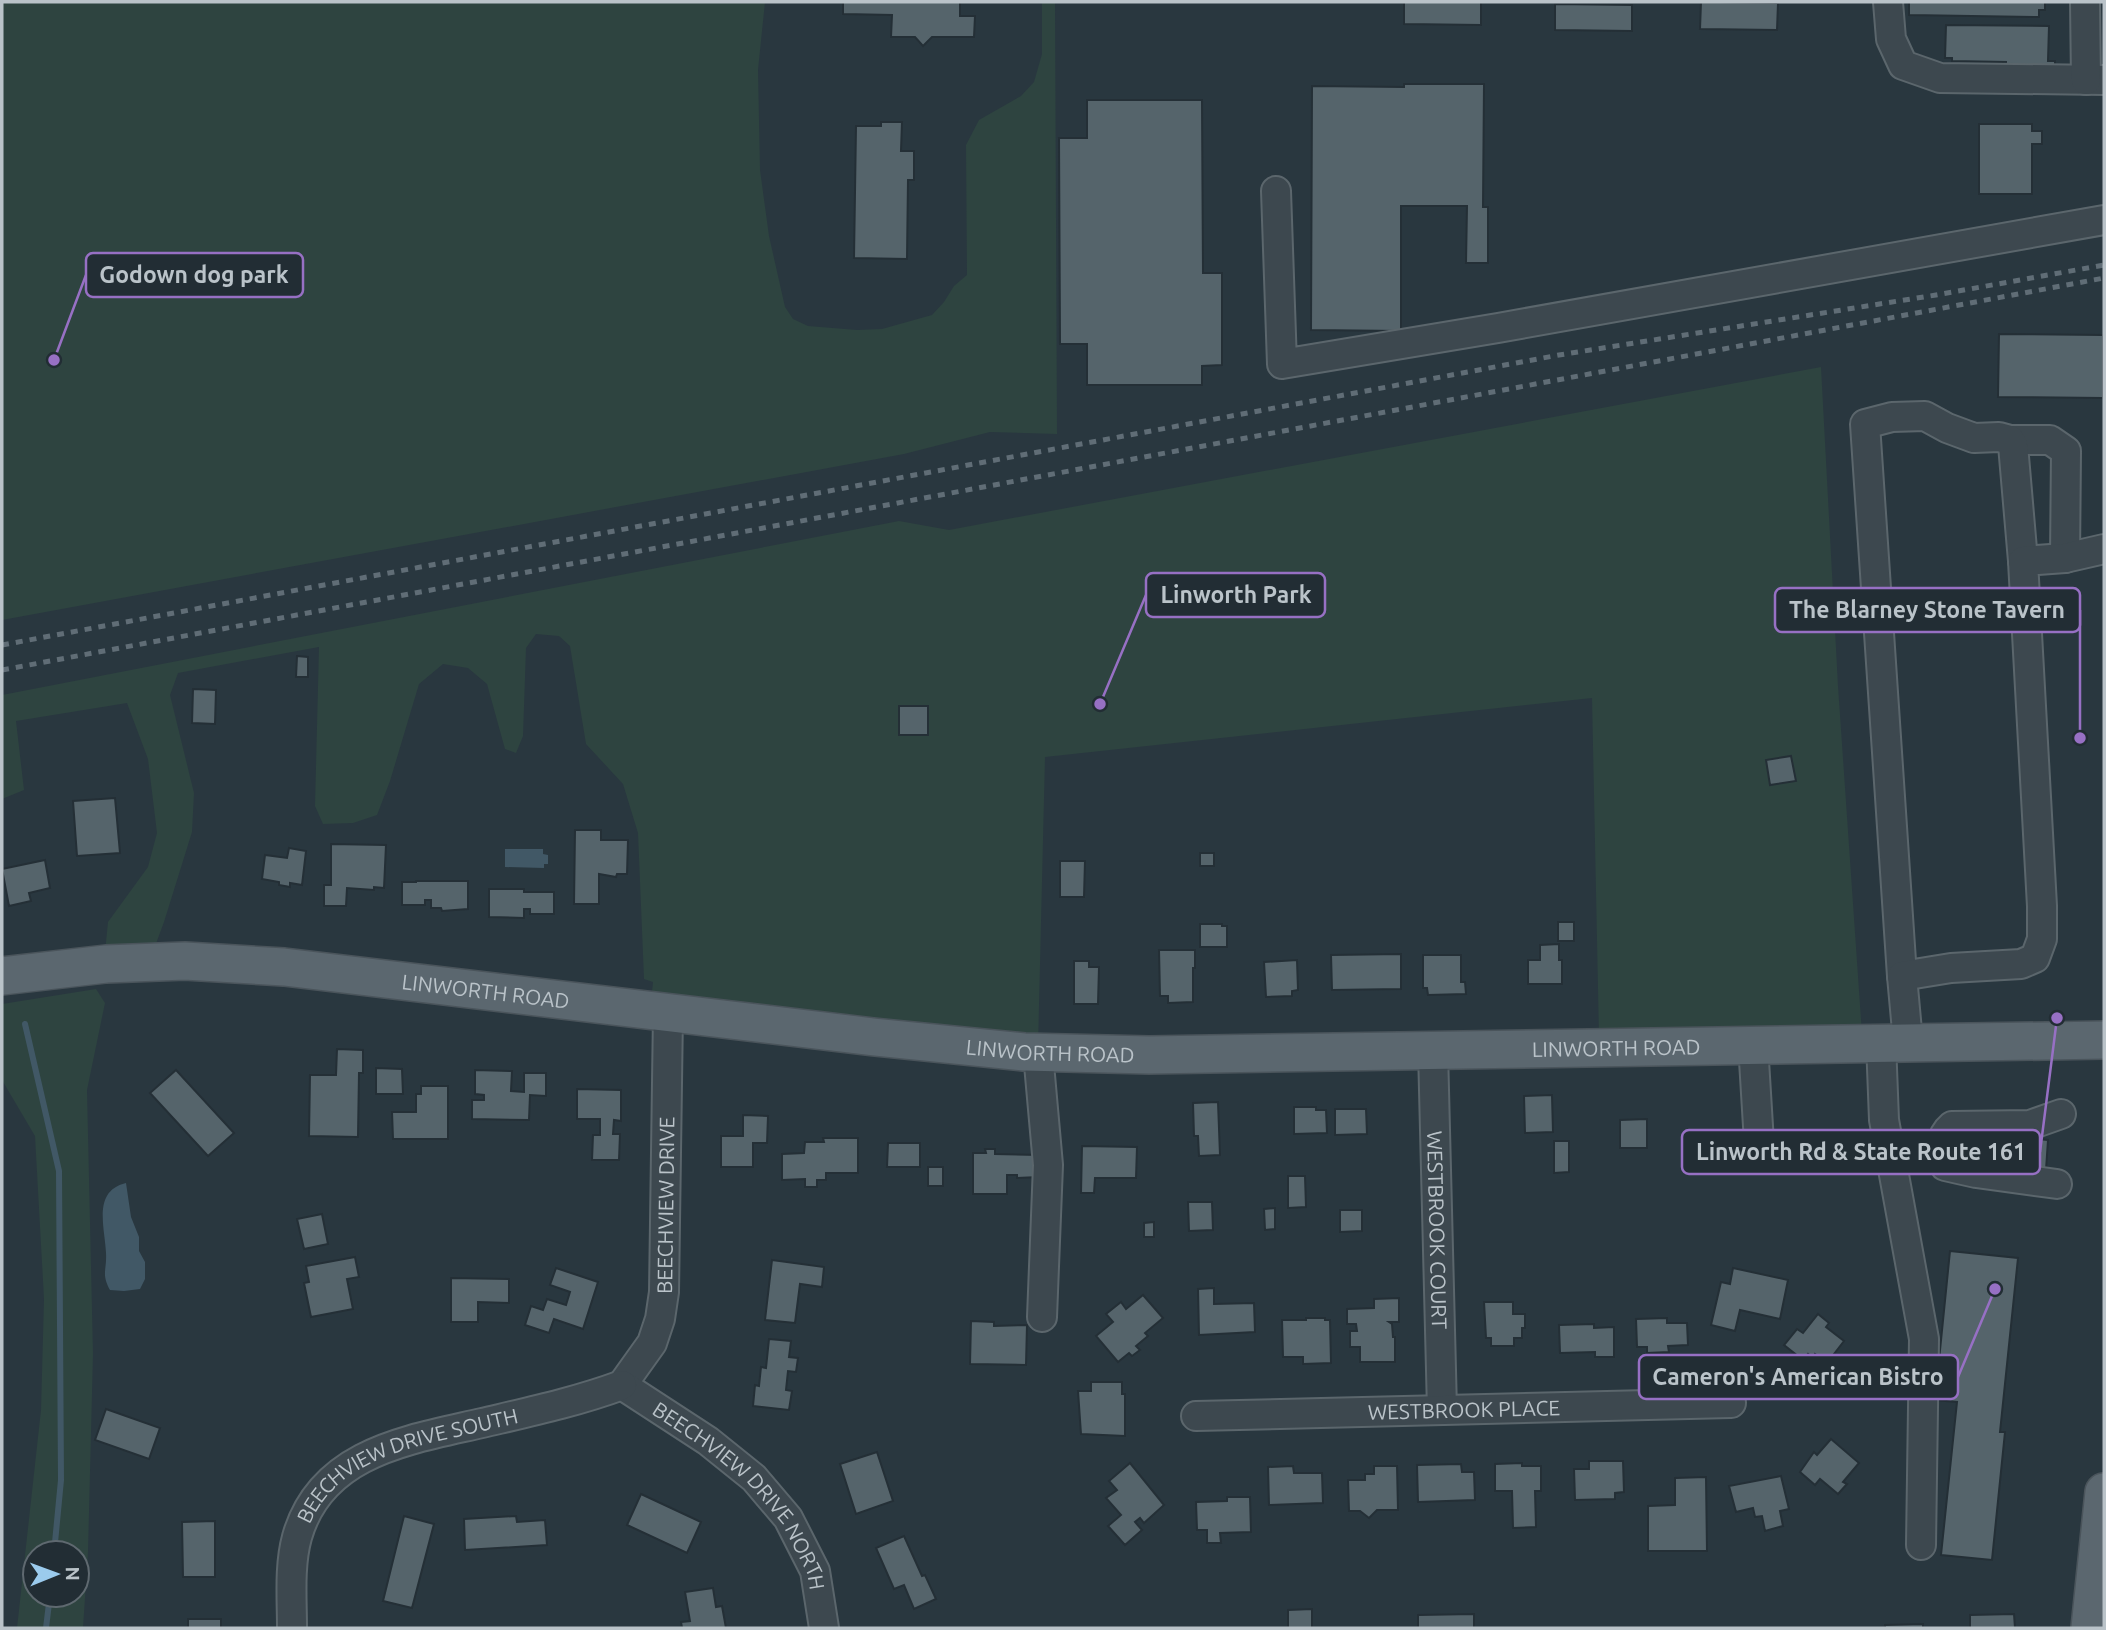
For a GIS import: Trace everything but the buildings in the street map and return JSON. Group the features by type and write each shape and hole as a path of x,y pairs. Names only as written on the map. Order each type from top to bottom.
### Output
{"main road":[{"name":"LINWORTH ROAD","path":"2,976 106,964 185,961 284,967 886,1039 1038,1053 1149,1055 2104,1040"},
{"path":"2090,1628 2104,1492"}],"street":[{"path":"1888,2 1891,39 1903,65 1940,78 2095,80 2085,2"},
{"path":"1276,191 1282,364 2104,220"},
{"path":"1921,1545 1924,1339 1884,1120 1902,976 1865,424 1892,417 1925,416 1973,438 2050,440 2066,451 2065,558"},
{"path":"1902,976 1951,968 2021,964 2035,958 2042,939 2023,561 2013,445 2010,440"},
{"path":"2023,561 2065,558 2104,549"},
{"path":"2065,558 2104,572"},
{"name":"BEECHVIEW DRIVE","path":"622,1385 652,1343 660,1319 664,1292 668,1013"},
{"path":"1754,1044 1760,1158"},
{"name":"WESTBROOK COURT","path":"1433,1050 1442,1410"},
{"path":"1038,1053 1048,1165 1042,1317"},
{"path":"2057,1184 1956,1170 1945,1166 1942,1139 1952,1126 2030,1125 2062,1114"},
{"name":"BEECHVIEW DRIVE SOUTH","path":"292,1628 293,1571 297,1538 309,1509 338,1473 382,1449 411,1439 586,1398 622,1385"},
{"name":"BEECHVIEW DRIVE NORTH","path":"622,1385 708,1441 754,1478 788,1518 816,1571 824,1628"},
{"name":"WESTBROOK PLACE","path":"1196,1416 1731,1403"}],"green space":[{"path":"2,2 765,2 758,70 760,170 769,236 785,307 793,319 808,326 857,330 882,329 932,315 954,286 967,275 966,145 979,120 1021,96 1034,82 1042,54 1042,2 1055,2 1057,434 990,432 904,454 2,620"},
{"path":"1821,367 1838,686 1862,1034 1599,1037 1592,698 1045,757 1038,1048 651,1002 653,982 644,979 638,833 623,784 586,744 570,646 559,636 536,634 526,648 523,736 516,753 505,749 487,684 468,668 443,664 419,684 377,815 353,823 323,824 315,806 319,647 178,673 170,695 194,793 192,832 154,949 105,952 108,922 148,867 157,833 148,759 127,703 16,721 24,790 2,799 2,695 899,521 949,530"},
{"path":"96,989 105,1003 87,1090 93,1354 88,1539 27,1539 41,1410 44,1299 35,1136 2,1080 2,1004"},
{"path":"21,1592 21,1609 84,1609 83,1628 17,1628"}],"water":[{"path":"505,849 543,849 543,854 548,855 548,864 544,864 544,868 505,867"},
{"path":"126,1183 131,1217 139,1237 139,1251 145,1262 145,1279 140,1289 110,1290 105,1276 104,1202 115,1187"}],"waterway":[{"path":"25,1024 59,1171 61,1480 55,1539"},
{"path":"46,1628 48,1609"}],"railway":[{"path":"2,645 1559,355 1936,295 2104,265"},
{"path":"2,670 2104,278"}],"place":[{"name":"Godown dog park","path":"54,360"},
{"name":"Linworth Park","path":"1100,704"},
{"name":"The Blarney Stone Tavern","path":"2080,738"},
{"name":"Linworth Rd & State Route 161","path":"2057,1018"},
{"name":"Cameron's American Bistro","path":"1995,1289"}]}
